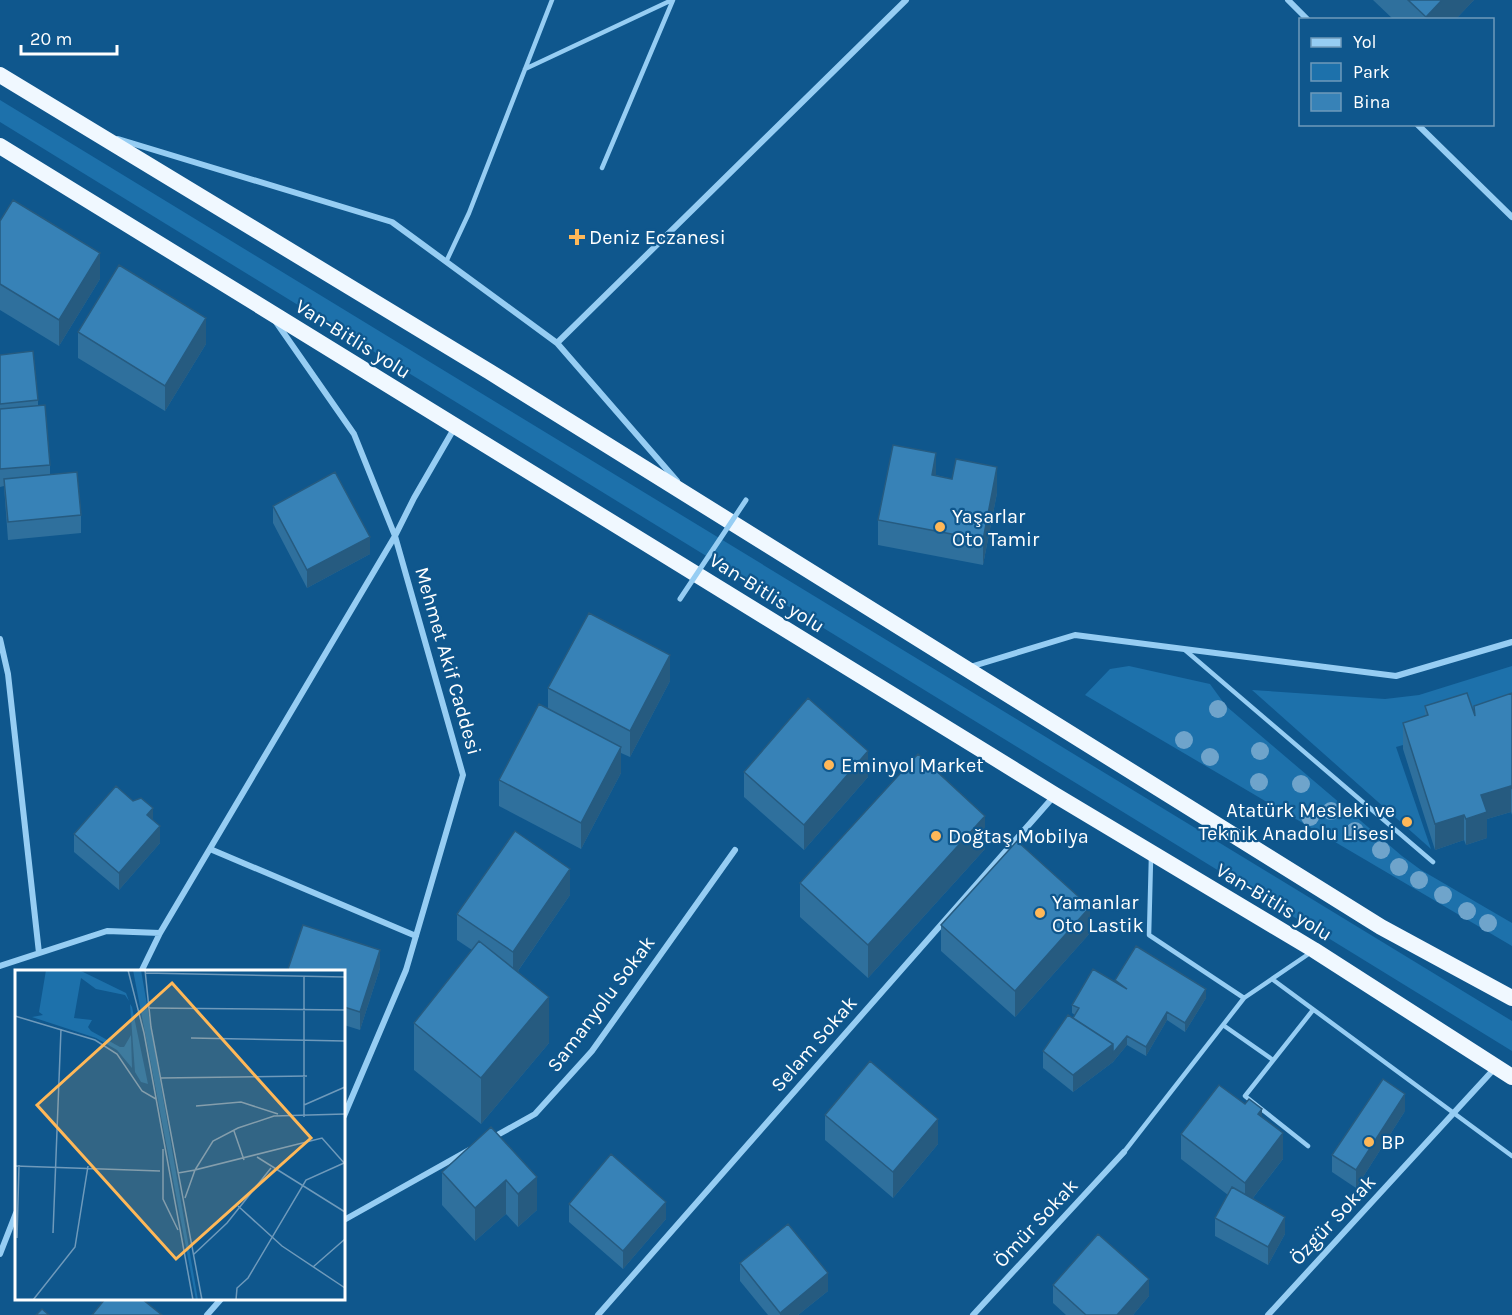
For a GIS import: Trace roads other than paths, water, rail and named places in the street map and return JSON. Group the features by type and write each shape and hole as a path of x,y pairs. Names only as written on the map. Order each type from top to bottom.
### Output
{"highway":[{"name":"Van-Bitlis yolu","path":"0,75 691,497 1381,927 1512,998"},
{"name":"Van-Bitlis yolu","path":"0,146 1055,795 1314,950 1512,1077"}],"street":[{"path":"557,344 906,0"},
{"path":"1288,0 1306,18"},
{"path":"1419,126 1512,217"},
{"path":"92,131 392,222 557,344 691,497"},
{"name":"Mehmet Akif Caddesi","path":"268,311 354,434 395,536 463,775 406,970 345,1114"},
{"path":"142,970 160,933 395,536 414,498 456,426"},
{"path":"680,599 746,500"},
{"path":"965,668 1075,635 1396,676 1512,642"},
{"path":"0,639 9,674 39,953"},
{"name":"Selam Sokak","path":"598,1315 1055,795"},
{"path":"210,849 416,936"},
{"name":"Samanyolu Sokak","path":"483,1142 535,1114 592,1051 735,850"},
{"path":"0,966 107,931 160,933"},
{"name":"Özgür Sokak","path":"1268,1315 1496,1067"},
{"path":"345,1219 473,1148"},
{"name":"Ömür Sokak","path":"973,1315 1124,1152"},
{"path":"0,1254 15,1216"},
{"path":"207,1315 221,1300"}],"lane":[{"path":"446,262 470,213 552,0"},
{"path":"525,69 672,0"},
{"path":"602,168 672,0"},
{"path":"1185,650 1433,862"},
{"path":"1151,853 1149,935 1244,998"},
{"path":"1124,1152 1244,998 1314,950"},
{"path":"1272,979 1512,1156"},
{"path":"1308,1146 1245,1096 1313,1010"},
{"path":"1223,1024 1273,1060"}],"place":[{"name":"Deniz Eczanesi","path":"577,237"},
{"name":"Yaşarlar Oto Tamir","path":"940,527"},
{"name":"Eminyol Market","path":"829,765"},
{"name":"Atatürk Mesleki ve Teknik Anadolu Lisesi","path":"1407,822"},
{"name":"Doğtaş Mobilya","path":"936,836"},
{"name":"Yamanlar Oto Lastik","path":"1040,913"},
{"name":"BP","path":"1369,1142"}]}
